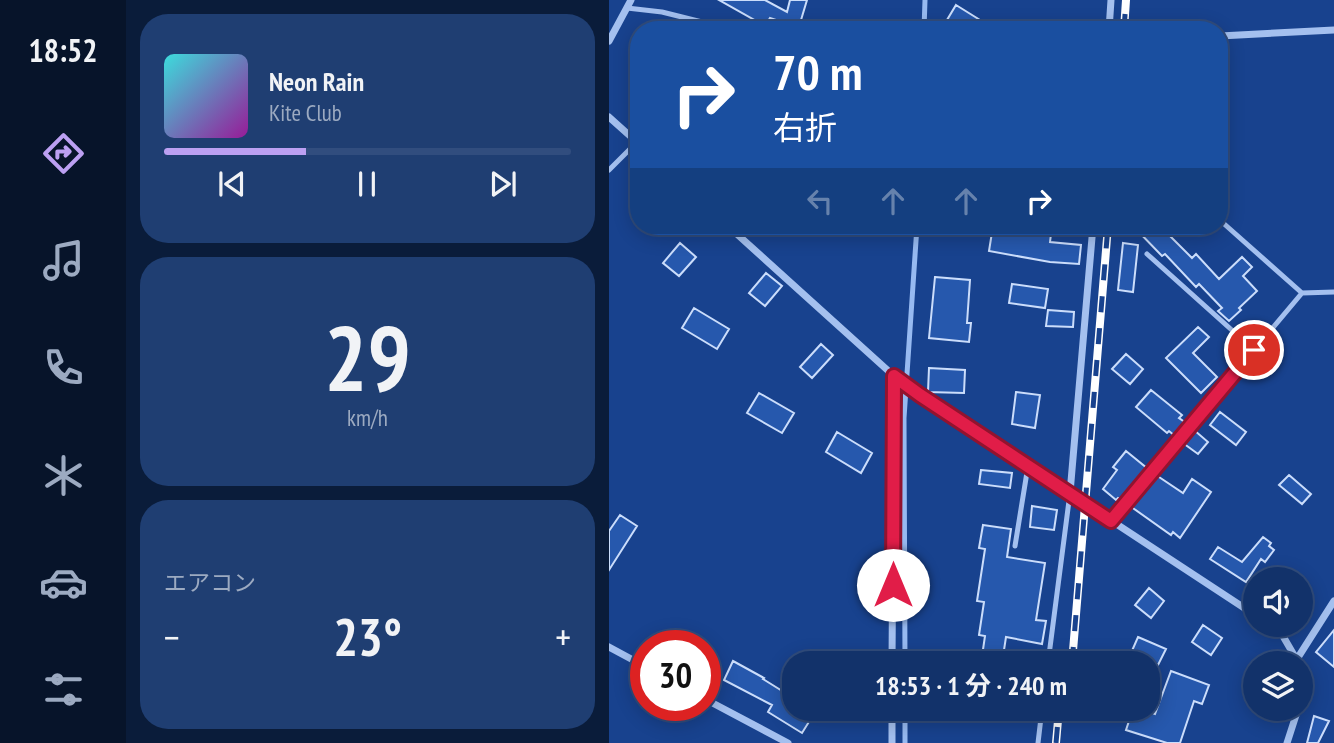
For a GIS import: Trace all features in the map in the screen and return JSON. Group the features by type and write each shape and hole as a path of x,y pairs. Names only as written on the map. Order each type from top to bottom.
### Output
{"street":[{"path":"1109,21 1111,0"},
{"path":"609,41 629,4"},
{"path":"1228,36 1334,30"},
{"path":"609,117 630,136"},
{"path":"738,235 894,376 1243,607"},
{"path":"1070,493 1092,235"},
{"path":"892,651 894,376"},
{"path":"1304,651 1334,601"},
{"path":"609,647 630,658"},
{"path":"721,707 788,743"},
{"path":"892,721 892,743"},
{"path":"1287,743 1294,721"}],"lane":[{"path":"629,4 698,21"},
{"path":"609,170 630,150"},
{"path":"1228,227 1302,293 1334,292"},
{"path":"1147,254 1254,350"},
{"path":"1111,521 1302,293"},
{"path":"1015,546 1028,466"},
{"path":"1050,651 1070,493"},
{"path":"1038,743 1041,721"}],"building":[{"path":"719,0 765,0 787,12 790,0 807,0 802,21 779,21 770,18 768,21 756,21"},
{"path":"956,5 982,21 949,21"},
{"path":"992,235 1051,235 1050,242 1081,245 1079,264 1050,262 989,251"},
{"path":"1142,235 1169,235 1192,258 1196,254 1219,279 1242,257 1252,267 1243,276 1257,291 1229,321 1218,311 1222,308 1199,284 1196,287 1165,254 1162,256"},
{"path":"680,243 696,257 679,276 663,263"},
{"path":"1123,243 1138,245 1133,292 1118,290"},
{"path":"766,273 782,286 765,306 749,293"},
{"path":"935,277 970,280 967,323 971,323 969,342 929,338"},
{"path":"1012,284 1048,289 1045,308 1009,303"},
{"path":"694,308 729,329 717,349 682,328"},
{"path":"1048,310 1074,312 1073,327 1046,326"},
{"path":"1198,327 1209,337 1193,353 1217,377 1201,393 1166,358"},
{"path":"821,344 833,355 812,378 800,367"},
{"path":"1126,354 1143,369 1130,384 1112,369"},
{"path":"929,368 965,370 964,393 928,392"},
{"path":"1151,390 1182,415 1179,418 1186,423 1175,436 1169,431 1167,433 1136,407"},
{"path":"1016,392 1040,395 1035,428 1012,424"},
{"path":"759,393 794,413 782,433 747,413"},
{"path":"1220,412 1246,432 1236,445 1210,425"},
{"path":"1194,430 1208,442 1198,454 1183,443"},
{"path":"837,432 872,453 861,473 826,452"},
{"path":"1126,451 1148,469 1122,500 1116,500 1103,489 1117,470 1113,467"},
{"path":"981,470 1012,473 1010,488 979,484"},
{"path":"1156,475 1183,493 1192,479 1211,492 1180,538 1173,532 1171,535 1130,506"},
{"path":"1289,475 1311,494 1302,504 1279,485"},
{"path":"1032,506 1057,510 1054,530 1030,527"},
{"path":"620,515 637,526 609,570 609,531"},
{"path":"983,525 1011,529 1007,557 1045,563 1036,620 1046,621 1042,644 1006,637 1004,651 983,651 985,636 979,635 984,602 977,601 985,549 979,548"},
{"path":"1263,537 1271,543 1269,546 1274,550 1265,562 1261,559 1256,567 1243,567 1243,580 1210,559 1218,547 1242,562"},
{"path":"1149,588 1164,601 1151,618 1135,605"},
{"path":"1203,625 1222,638 1211,655 1192,642"},
{"path":"1334,630 1334,667 1316,652"},
{"path":"1138,637 1166,649 1160,661 1160,651 1132,651"},
{"path":"733,661 764,678 782,691 782,721 768,712 772,705 724,680"},
{"path":"1171,671 1209,685 1202,704 1194,701 1180,743 1167,743 1126,730 1129,721 1160,721 1160,701"},
{"path":"1314,716 1329,721 1318,743 1307,743 1313,721"},
{"path":"783,721 810,721 802,733"}],"waterway":[{"path":"924,21 925,0"},
{"path":"905,651 904,418 916,235"},
{"path":"905,721 905,743"}],"railway":[{"path":"1125,21 1126,0"},
{"path":"1073,651 1107,235"},
{"path":"1056,743 1058,721"}],"route":[{"path":"893,585 894,376 1111,521 1254,350"}]}
